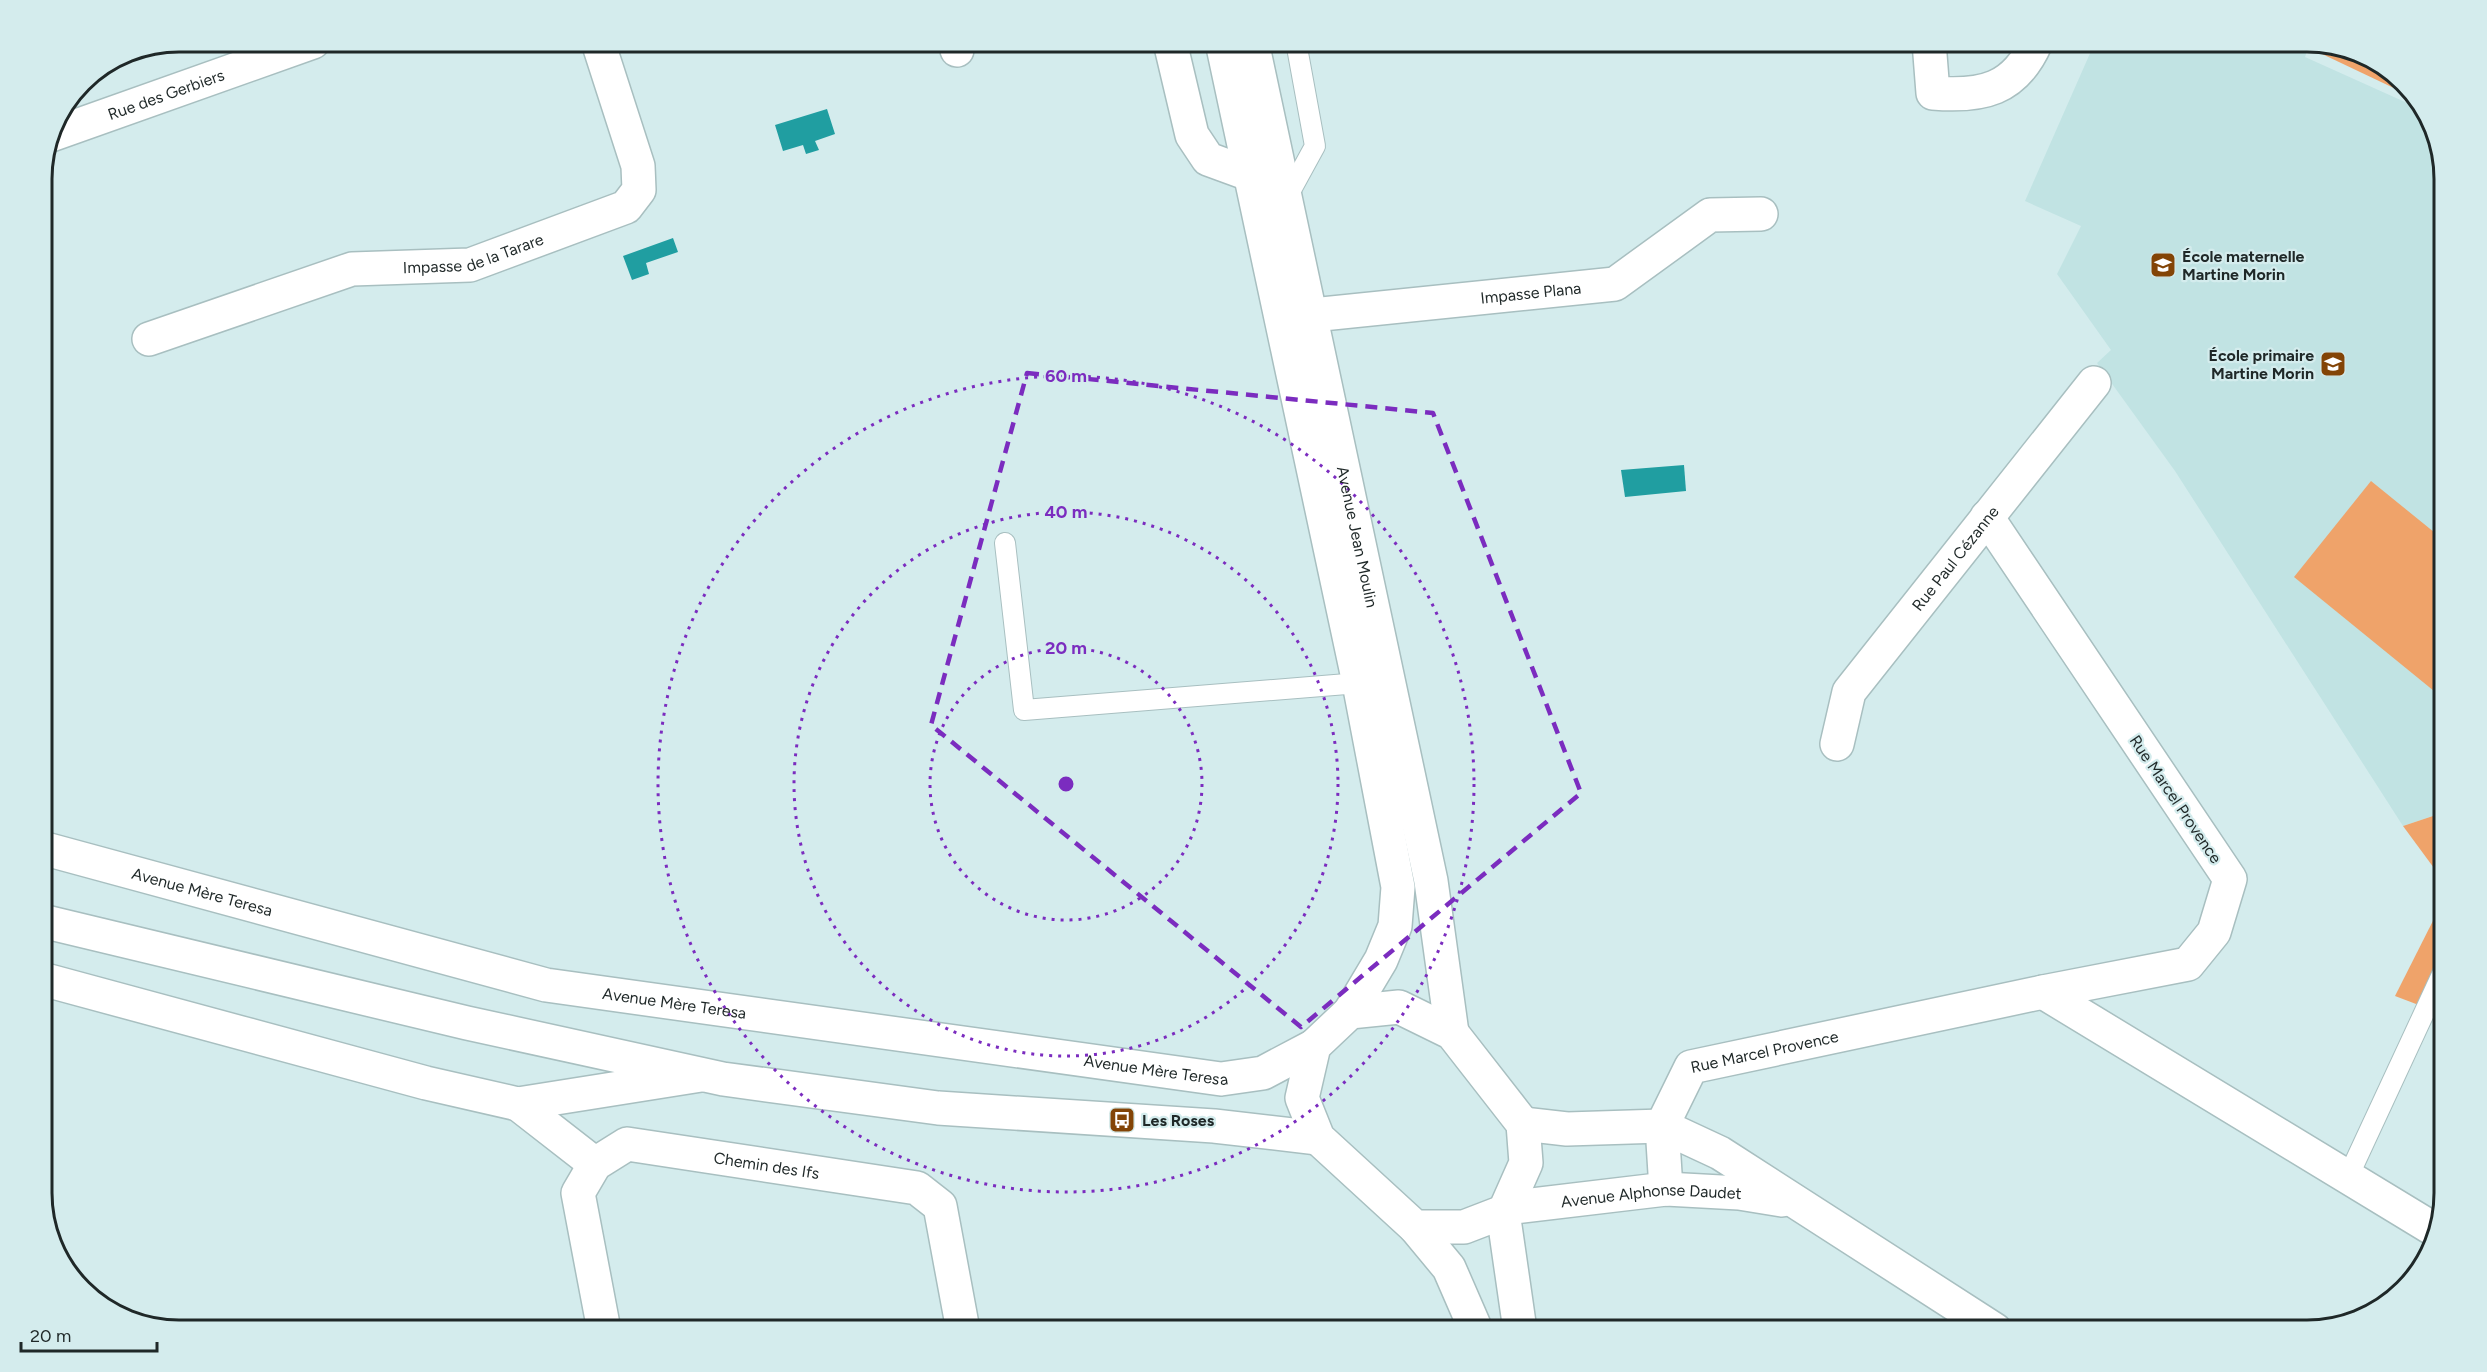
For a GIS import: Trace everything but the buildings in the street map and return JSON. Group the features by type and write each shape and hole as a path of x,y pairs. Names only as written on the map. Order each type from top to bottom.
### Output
{"street":[{"name":"Avenue Jean Moulin","path":"1254,52 1286,199 1295,317 1359,683 1398,887 1395,926 1381,960 1350,1012"},
{"path":"1930,52 1934,93 1967,95 1999,87 2028,62 2032,52"},
{"name":"Rue des Gerbiers","path":"62,131 282,53"},
{"name":"Impasse de la Tarare","path":"148,339 352,269 470,265 626,207 639,190 638,166 601,53"},
{"path":"1172,53 1192,135 1208,159 1249,174"},
{"name":"Avenue Jean Moulin","path":"1224,53 1249,174 1295,317 1431,881 1452,1033"},
{"name":"Impasse Plana","path":"1295,317 1615,284 1710,215 1761,214"},
{"name":"Rue Paul Cézanne","path":"1837,744 1849,692 2094,383"},
{"name":"Rue Marcel Provence","path":"1662,1126 1691,1067 2043,992 2188,964 2214,932 2230,879 1987,517"},
{"name":"Avenue Mère Teresa","path":"53,851 546,985 1221,1079 1263,1073 1314,1046 1350,1012"},
{"path":"53,924 467,1023 701,1075 938,1108 1214,1126 1318,1138"},
{"path":"53,982 415,1080 518,1104 701,1075"},
{"path":"2043,992 2430,1227"},
{"path":"1350,1012 1399,1007 1452,1033 1523,1124 1526,1163 1505,1210 1519,1320"},
{"path":"1314,1046 1302,1098 1318,1138 1415,1227 1449,1268 1472,1320"},
{"path":"518,1104 595,1164 578,1193 602,1320"},
{"name":"Avenue Alphonse Daudet","path":"1523,1124 1567,1129 1662,1126 1720,1153 1979,1320"},
{"path":"1662,1126 1666,1189"},
{"name":"Chemin des Ifs","path":"595,1164 627,1144 917,1188 940,1206 961,1320"},
{"name":"Avenue Alphonse Daudet","path":"1415,1227 1464,1227 1505,1210 1666,1189 1739,1193 1795,1203"}],"lane":[{"path":"1286,199 1315,146 1298,52"},
{"path":"1005,543 1024,710 1359,683"},
{"path":"2348,1177 2434,992"}],"highlighted area":[{"path":"1027,373 1433,413 1581,793 1301,1027 931,725"}],"shaded area":[{"name":"École primaire Martine Morin","path":"2091,52 2307,52 2305,57 2409,104 2418,116 2430,146 2434,171 2434,816 2403,826 2175,471 2097,363 2111,350 2057,274 2081,226 2025,201"},
{"path":"2321,54 2341,57 2371,69 2396,89"},
{"path":"2371,481 2434,532 2434,691 2294,577"},
{"path":"2434,816 2434,868 2403,826"},
{"path":"2434,919 2434,1011 2395,996"}],"water":[{"path":"827,109 835,134 815,141 819,150 806,154 803,145 783,151 775,125"},
{"path":"673,238 678,252 646,263 649,274 632,280 623,256"},
{"path":"1684,465 1686,491 1625,497 1621,470"}],"place":[{"name":"École maternelle Martine Morin","path":"2163,265"},
{"name":"École primaire Martine Morin","path":"2333,364"},
{"name":"Les Roses","path":"1122,1120"}]}
